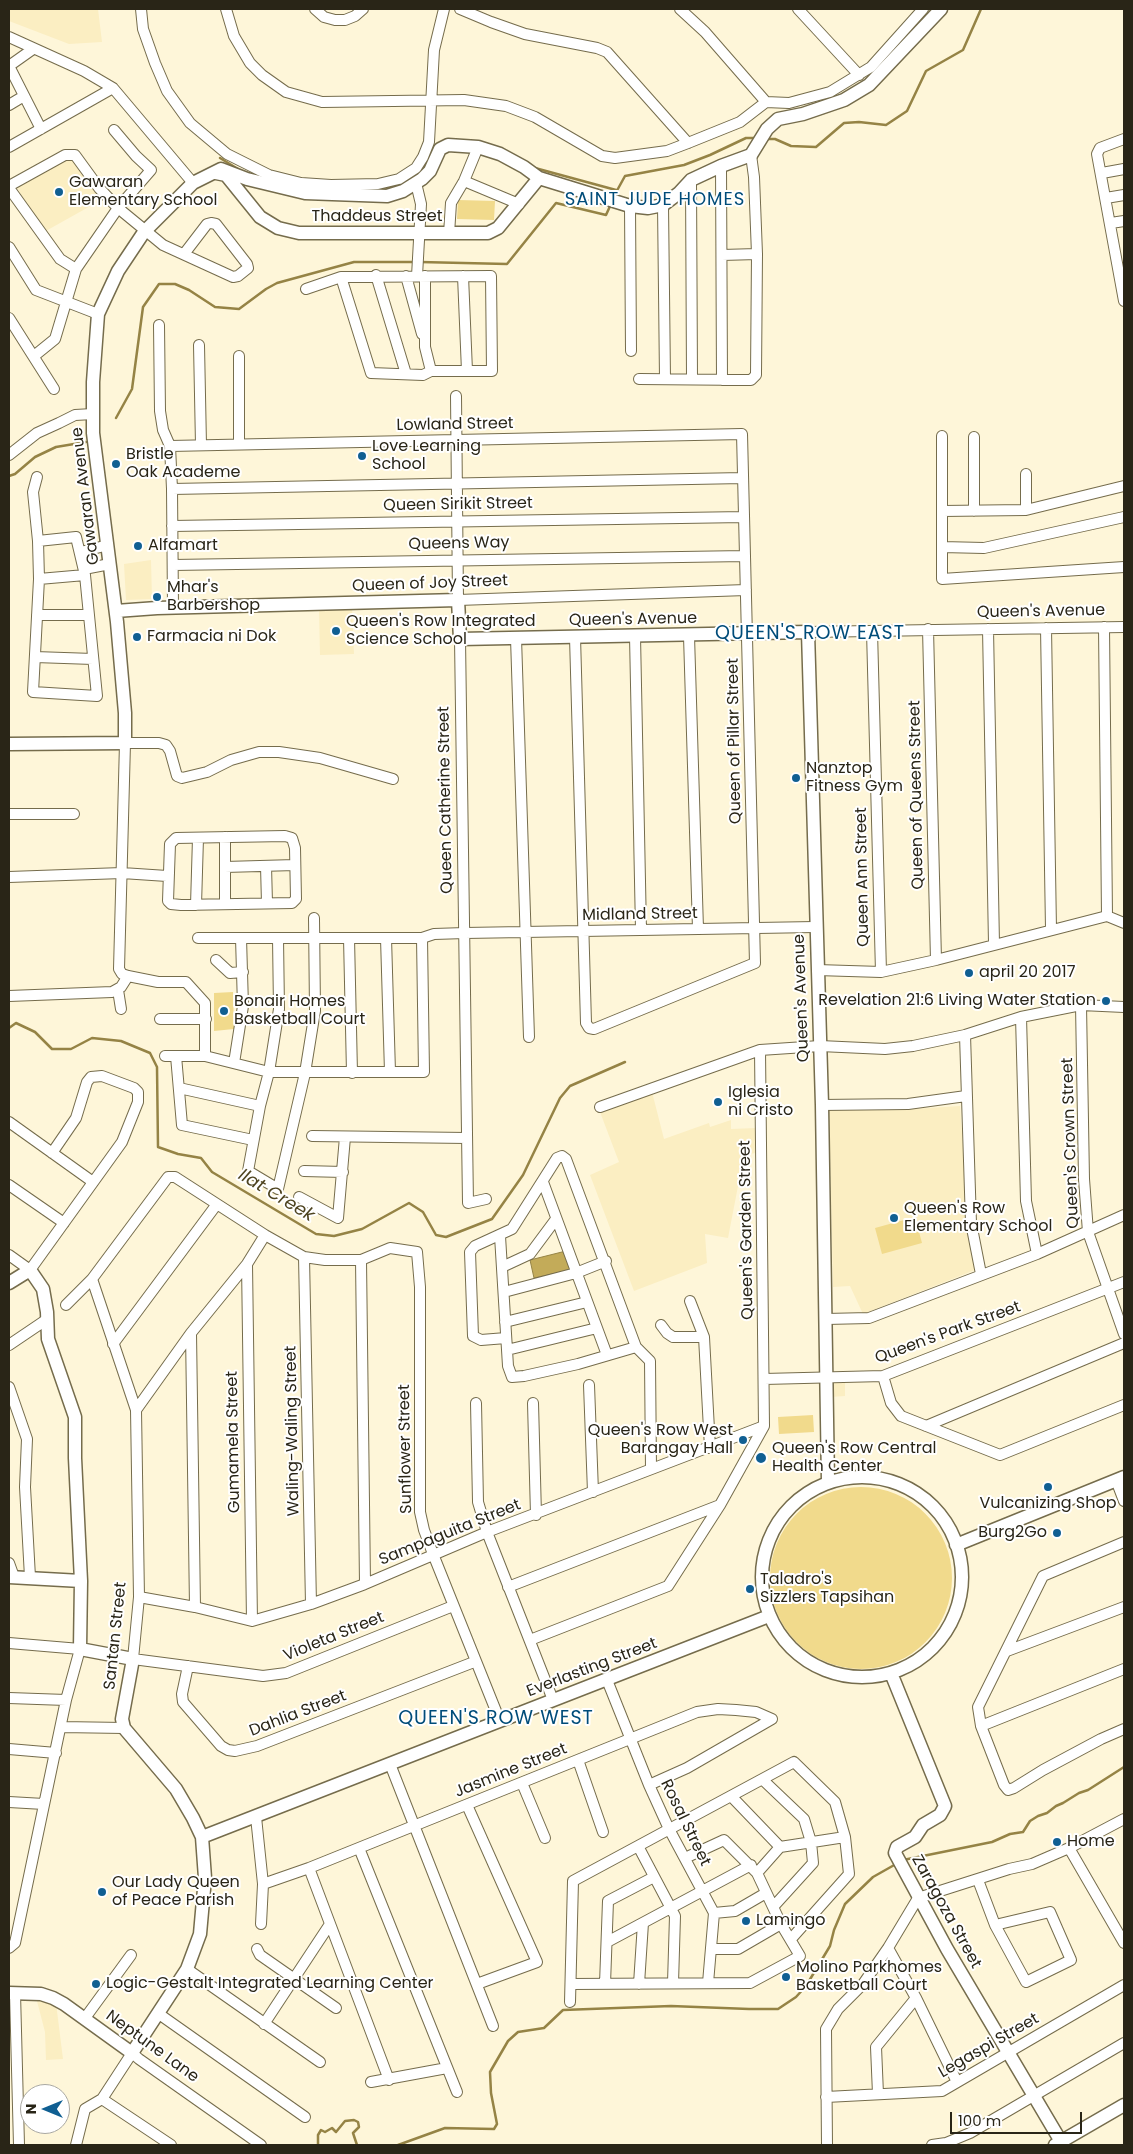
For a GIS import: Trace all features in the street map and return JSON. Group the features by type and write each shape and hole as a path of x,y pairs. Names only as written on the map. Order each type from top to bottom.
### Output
{"street":[{"path":"141,9 143,29 167,91 190,123 227,154 269,175 301,183 331,185 378,184 400,179 416,168 424,157 430,142 434,50 444,9"},
{"path":"226,9 234,36 250,63 262,75 286,92 322,102 432,100 486,102 522,110 602,156 615,158 636,157 667,151 740,122 766,102 789,103 830,92 871,67 923,9"},
{"path":"315,9 324,17 334,20 345,20 355,16 363,9"},
{"path":"460,9 525,34 597,48 607,52 688,143"},
{"path":"680,9 705,32 766,102"},
{"path":"798,9 859,75"},
{"path":"639,379 751,380 756,376 757,254 754,178 751,155 767,129 778,119 803,114 844,100 870,85 941,9"},
{"path":"9,37 33,50 84,71 113,88 193,183"},
{"path":"33,50 9,66 41,129"},
{"path":"9,147 113,88"},
{"path":"9,105 24,96"},
{"path":"34,356 55,339 76,269 118,208 151,170 136,156 114,130"},
{"path":"1124,139 1097,151 1111,224 1120,247 1124,298"},
{"path":"214,172 222,169 227,170 255,181 316,194 387,196 396,194 416,184 430,171 443,146 478,147 500,154 540,178 630,206 648,208 663,205 679,193 691,180 751,155"},
{"path":"449,234 451,202 464,181 478,147"},
{"path":"76,269 60,259 9,187 65,155 75,155 118,208 144,232 163,245 233,277 238,276 248,268 247,264 216,224 207,224 184,254"},
{"path":"721,166 722,380"},
{"path":"1102,173 1124,169"},
{"name":"Gawaran Avenue","path":"125,744 125,713 116,611 93,433 92,382 98,314 118,271 144,232 193,183 214,172"},
{"name":"Thaddeus Street","path":"214,172 226,175 260,218 278,228 299,233 488,233 498,228 540,178"},
{"path":"691,180 692,380"},
{"path":"464,181 519,204"},
{"path":"416,184 421,204 419,253 425,347"},
{"path":"1106,198 1124,195"},
{"path":"663,205 665,379"},
{"path":"630,206 632,351"},
{"path":"1111,224 1124,221"},
{"path":"9,247 36,290 98,314"},
{"path":"722,255 757,254"},
{"path":"306,289 341,277 406,276 420,273 491,276 492,371 430,371 423,375 371,373 341,277"},
{"path":"376,275 406,374"},
{"path":"406,276 430,371"},
{"path":"463,276 468,371"},
{"path":"9,318 54,389"},
{"path":"159,325 160,411 163,430 170,446 173,608"},
{"path":"199,346 201,445"},
{"path":"239,356 239,444"},
{"name":"Queen Catherine Street","path":"456,396 468,1204 486,1199"},
{"path":"9,455 37,433 59,422 75,416 93,414"},
{"name":"Lowland Street","path":"170,446 742,434"},
{"name":"Queen of Pillar Street","path":"584,931 586,1023 589,1028 594,1029 755,963 742,434"},
{"path":"942,436 942,579 1124,567"},
{"path":"974,437 974,511"},
{"path":"1026,474 1026,510"},
{"path":"37,477 33,492 38,541 39,579 33,692 96,696 84,572 81,552 76,537 38,541"},
{"path":"172,488 743,478"},
{"path":"942,511 1026,510 1124,486"},
{"name":"Queen Sirikit Street","path":"172,526 457,520 744,517"},
{"path":"942,547 984,548 1124,517"},
{"path":"81,552 108,545"},
{"name":"Queens Way","path":"173,565 458,559 745,556"},
{"path":"39,579 84,572 110,564"},
{"name":"Queen of Joy Street","path":"116,611 746,590"},
{"path":"37,615 88,615"},
{"path":"1104,627 1107,916"},
{"name":"Queen's Avenue","path":"460,639 748,635 928,629 1124,627"},
{"path":"1046,628 1051,929"},
{"name":"Queen of Queens Street","path":"928,629 936,960"},
{"path":"988,629 994,944"},
{"name":"Queen Ann Street","path":"872,631 881,972"},
{"name":"Queen's Avenue","path":"808,632 815,927 822,1105 828,1482"},
{"path":"634,636 641,930"},
{"path":"690,636 698,929"},
{"path":"575,637 584,931"},
{"path":"516,638 529,1038"},
{"path":"35,657 93,658"},
{"path":"9,744 166,745 170,751 177,776 182,778 207,772 231,760 259,752 279,752 320,758 393,779"},
{"path":"125,744 119,969 122,974 158,982 186,982 205,1003 206,1056"},
{"path":"9,814 74,814"},
{"path":"285,836 292,838 295,848 294,901 267,904 175,905 168,901 170,844 172,841 176,838 226,837 285,836"},
{"path":"225,904 226,837"},
{"path":"196,905 198,838"},
{"path":"226,867 295,865"},
{"path":"266,866 267,904"},
{"path":"9,877 122,873 168,876"},
{"path":"817,970 881,972 936,960 1107,916 1124,922"},
{"path":"278,938 279,1009 270,1072 260,1106 248,1172 278,1189 305,1073 315,1011 314,918"},
{"name":"Midland Street","path":"198,938 422,938 434,934 465,933 815,927"},
{"path":"234,1063 243,1006 241,938"},
{"path":"349,938 352,1073"},
{"path":"386,938 390,1072"},
{"path":"165,1056 206,1056 270,1072 424,1072 422,938"},
{"path":"216,960 230,974 243,972"},
{"path":"121,1009 118,990 128,976"},
{"path":"9,996 88,994 118,990"},
{"path":"600,1107 760,1050 820,1046 885,1048 913,1046 965,1035 1021,1016 1081,1005 1124,1007"},
{"name":"Queen's Crown Street","path":"1081,1005 1084,1178 1088,1232 1124,1334"},
{"path":"1021,1016 1026,1201 1037,1254"},
{"path":"160,1019 206,1019"},
{"path":"965,1035 971,1223 981,1274"},
{"name":"Queen's Garden Street","path":"760,1050 764,1426"},
{"path":"176,1056 182,1124 253,1140"},
{"path":"9,1283 30,1270 122,1142 138,1102 138,1092 134,1088 102,1076 91,1077 87,1082 76,1118 52,1153"},
{"path":"179,1088 260,1106"},
{"path":"822,1105 908,1104 966,1096"},
{"path":"9,1122 93,1182"},
{"path":"312,1136 468,1138"},
{"path":"299,1198 338,1218 345,1137"},
{"path":"506,1338 481,1340 473,1336 470,1252 475,1246 512,1229 557,1158 562,1156 566,1158 606,1261 636,1347 650,1361 651,1470"},
{"path":"304,1171 343,1172"},
{"path":"66,1305 92,1279 168,1177 175,1177 265,1236 304,1257 325,1260 361,1260 365,1584"},
{"path":"543,1182 607,1355"},
{"path":"9,1185 64,1223"},
{"path":"113,1344 217,1204"},
{"path":"826,1318 869,1318 1037,1254 1124,1215"},
{"path":"502,1267 530,1254 556,1219"},
{"path":"136,1410 192,1333 247,1264 265,1236"},
{"path":"500,1236 508,1372 512,1377 578,1364 636,1347"},
{"name":"Sunflower Street","path":"361,1260 390,1248 417,1252 420,1287 420,1512 424,1530 474,1662 500,1721"},
{"path":"9,1255 30,1270 43,1289 47,1312 48,1339 75,1417 75,1458 82,1581 80,1648 66,1700 15,1943 9,1948"},
{"name":"Waling-Waling Street","path":"304,1257 311,1604"},
{"path":"504,1292 576,1273 606,1261"},
{"name":"Gumamela Street","path":"247,1264 252,1621"},
{"name":"Santan Street","path":"92,1279 136,1410 139,1598 133,1659 122,1719 124,1728"},
{"name":"Queen's Park Street","path":"764,1379 883,1376 1124,1282"},
{"path":"690,1301 704,1337 710,1448"},
{"path":"506,1322 587,1302"},
{"path":"9,1345 46,1320"},
{"path":"661,1325 667,1334 672,1337 704,1337"},
{"path":"507,1350 597,1328"},
{"path":"192,1333 194,1607"},
{"path":"926,1426 1124,1343"},
{"path":"883,1376 891,1403 898,1414 1000,1455 1124,1405"},
{"path":"589,1384 594,1492"},
{"path":"9,1387 27,1439 25,1487 30,1577"},
{"path":"476,1404 478,1502 508,1587 553,1700"},
{"path":"533,1404 536,1514"},
{"path":"530,1640 668,1586 720,1505 764,1426"},
{"name":"Sampaguita Street","path":"139,1598 194,1607 252,1621 311,1604 365,1584 488,1532 764,1426"},
{"path":"856,1477 871,1477 892,1482 912,1490 929,1503 943,1519 956,1545 961,1564 962,1580 960,1596 950,1625 942,1638 919,1660 891,1673 862,1678 848,1677 819,1668 801,1657 785,1641 769,1616 763,1594 762,1570 770,1536 782,1516 794,1504 808,1493 828,1482 856,1477"},
{"path":"956,1545 1120,1479 1124,1501"},
{"path":"508,1587 720,1505"},
{"path":"1124,1542 1043,1576 978,1707 981,1726 1004,1785 1008,1790 1101,1738 1124,1729"},
{"path":"9,1563 11,1577 82,1581"},
{"name":"Violeta Street","path":"133,1659 263,1676 286,1673 453,1606"},
{"path":"1006,1651 1124,1607"},
{"name":"Everlasting Street","path":"202,1837 769,1616"},
{"path":"9,1643 80,1648 133,1659"},
{"name":"Dahlia Street","path":"188,1666 182,1694 183,1702 221,1746 235,1751 257,1746 474,1662"},
{"path":"981,1726 1124,1669"},
{"name":"Zaragoza Street","path":"891,1673 945,1806 940,1815 923,1825 915,1836 897,1847 895,1853 918,1898 1061,2144"},
{"name":"Rosal Street","path":"607,1680 649,1785 669,1829 714,1913"},
{"path":"9,1698 66,1700"},
{"name":"Jasmine Street","path":"263,1884 415,1826 697,1712 718,1709 756,1712 772,1719 687,1768 649,1785"},
{"path":"61,1728 124,1728 176,1789 202,1837 205,1897 196,1946 187,1969 102,2098 85,2109 76,2145"},
{"path":"9,1749 56,1753"},
{"path":"578,1760 603,1832"},
{"path":"570,2002 573,1880 794,1762 835,1802 845,1837 849,1874 791,1939"},
{"path":"390,1764 493,2026"},
{"path":"763,1780 804,1819 811,1842 812,1863 774,1906"},
{"path":"522,1783 545,1838"},
{"path":"731,1796 780,1846"},
{"path":"9,1802 44,1804"},
{"path":"467,1805 537,1962 477,1984"},
{"path":"256,1816 263,1884 261,1924"},
{"path":"827,2145 826,2030 838,2009 863,1984 888,1948 918,1898 1009,1869 1032,1864 1069,1848 1124,1819"},
{"path":"607,1942 702,1891 754,1869 780,1846 845,1837"},
{"path":"570,1984 750,1983 800,1956 754,1869 724,1840 685,1858"},
{"path":"638,1846 675,1916 672,1983"},
{"path":"359,1848 457,2092"},
{"path":"1069,1848 1124,1943"},
{"path":"309,1868 389,2080"},
{"path":"604,1984 608,1901 654,1877"},
{"path":"978,1880 996,1925 1026,1982 1070,1960 1050,1912 996,1925"},
{"path":"708,1983 714,1913 735,1911 766,1893"},
{"path":"264,2024 330,1924"},
{"path":"639,1984 643,1924"},
{"path":"711,1949 738,1949 782,1924"},
{"path":"888,1948 916,1998 957,2082"},
{"path":"257,1949 260,1955 336,2008"},
{"path":"85,2018 131,1955"},
{"path":"187,1969 320,2062"},
{"name":"Legaspi Street","path":"826,2097 942,2091 1124,1985"},
{"path":"12,1993 19,2145"},
{"name":"Neptune Lane","path":"12,1993 41,1994 53,1998 85,2018 139,2060 262,2145"},
{"path":"878,2094 876,2047 916,1998"},
{"path":"159,2014 304,2117"},
{"path":"932,2145 970,2133 1124,2043"},
{"path":"372,2082 446,2068"},
{"path":"102,2098 172,2145"},
{"path":"1061,2144 1124,2105"},
{"path":"1061,2144 1124,2112"}],"shaded area":[{"path":"9,9 98,9 102,42 69,44 9,21"},
{"name":"Gawaran Elementary School","path":"70,156 103,199 44,232 16,186"},
{"path":"458,200 495,201 494,220 457,219"},
{"path":"151,560 152,599 126,600 124,564"},
{"name":"Queen's Row Integrated Science School","path":"352,607 354,654 320,655 319,608"},
{"name":"Bonair Homes Basketball Court","path":"233,992 234,1029 214,1031 214,993"},
{"path":"652,1092 664,1139 709,1123 710,1127 731,1120 731,1129 756,1128 756,1153 744,1155 728,1238 705,1234 707,1263 634,1291 590,1175 619,1162 600,1112"},
{"name":"Queen's Row Elementary School","path":"960,1106 968,1217 975,1270 863,1314 850,1286 833,1287 829,1110 898,1110"},
{"path":"915,1217 922,1243 882,1254 875,1228"},
{"path":"566,1251 570,1270 534,1278 530,1260"},
{"path":"830,1381 845,1381 845,1396 830,1397"},
{"path":"813,1415 814,1432 779,1434 778,1417"},
{"path":"852,1487 870,1487 896,1494 912,1502 932,1520 945,1543 952,1569 952,1587 945,1613 932,1636 919,1649 887,1665 870,1669 852,1669 826,1662 810,1654 790,1636 774,1604 770,1587 770,1569 777,1543 785,1527 803,1507 835,1491"},
{"path":"37,2001 56,2003 63,2059 46,2060 45,2032"}],"waterway":[{"path":"765,139 775,139 791,146 816,147 844,123 859,122 886,125 907,111 926,71 963,50 981,9"},
{"path":"614,196 625,176 684,165 746,138 757,138"},
{"path":"406,180 418,174 431,155"},
{"path":"220,158 238,169"},
{"path":"535,168 616,190"},
{"path":"380,188 399,184"},
{"path":"420,262 507,264 556,203 606,215 611,204"},
{"path":"116,418 132,389 143,307 159,284 175,284 189,290 215,307 239,309 277,283 354,262 415,262"},
{"path":"9,476 15,474 35,457 56,447 86,442"},
{"name":"Ilat Creek","path":"9,1028 16,1023 35,1032 52,1049 71,1049 92,1038 121,1041 150,1053 157,1067 158,1147 178,1154 201,1158 212,1172 316,1234 334,1236 362,1229 409,1203 423,1212 436,1235 446,1237 492,1219 523,1175 560,1098 570,1086 625,1062"},
{"path":"903,1860 992,1842 1010,1834 1023,1832 1030,1821 1079,1793 1088,1790 1124,1767"},
{"path":"398,2145 445,2128 494,2129 497,2124 491,2093 490,2072 508,2041 518,2032 544,2028 563,2010 671,2006 778,2009 796,1997 806,1986 830,1946 834,1930 845,1904 873,1877 896,1864"},
{"path":"318,2145 318,2135 321,2130 325,2132 332,2128 336,2132 345,2121 354,2120 358,2122 359,2127 353,2133 357,2145"}],"place":[{"name":"Gawaran Elementary School","path":"59,192"},
{"name":"Love Learning School","path":"362,456"},
{"name":"Bristle Oak Academe","path":"116,464"},
{"name":"Alfamart","path":"138,546"},
{"name":"Mhar's Barbershop","path":"157,597"},
{"name":"Queen's Row Integrated Science School","path":"336,631"},
{"name":"Farmacia ni Dok","path":"137,637"},
{"name":"Nanztop Fitness Gym","path":"796,778"},
{"name":"april 20 2017","path":"969,973"},
{"name":"Revelation 21:6 Living Water Station","path":"1106,1001"},
{"name":"Bonair Homes Basketball Court","path":"224,1011"},
{"name":"Iglesia ni Cristo","path":"718,1102"},
{"name":"Queen's Row Elementary School","path":"894,1218"},
{"name":"Queen's Row West Barangay Hall","path":"743,1440"},
{"name":"Queen's Row Central Health Center","path":"761,1458"},
{"name":"Vulcanizing Shop","path":"1048,1487"},
{"name":"Burg2Go","path":"1057,1533"},
{"name":"Taladro's Sizzlers Tapsihan","path":"750,1589"},
{"name":"Home","path":"1057,1842"},
{"name":"Our Lady Queen of Peace Parish","path":"102,1892"},
{"name":"Lamingo","path":"746,1921"},
{"name":"Molino Parkhomes Basketball Court","path":"786,1977"},
{"name":"Logic-Gestalt Integrated Learning Center","path":"96,1984"}],"district":[{"name":"SAINT JUDE HOMES","path":"655,200"},
{"name":"QUEEN'S ROW EAST","path":"810,634"},
{"name":"QUEEN'S ROW WEST","path":"496,1719"}]}
